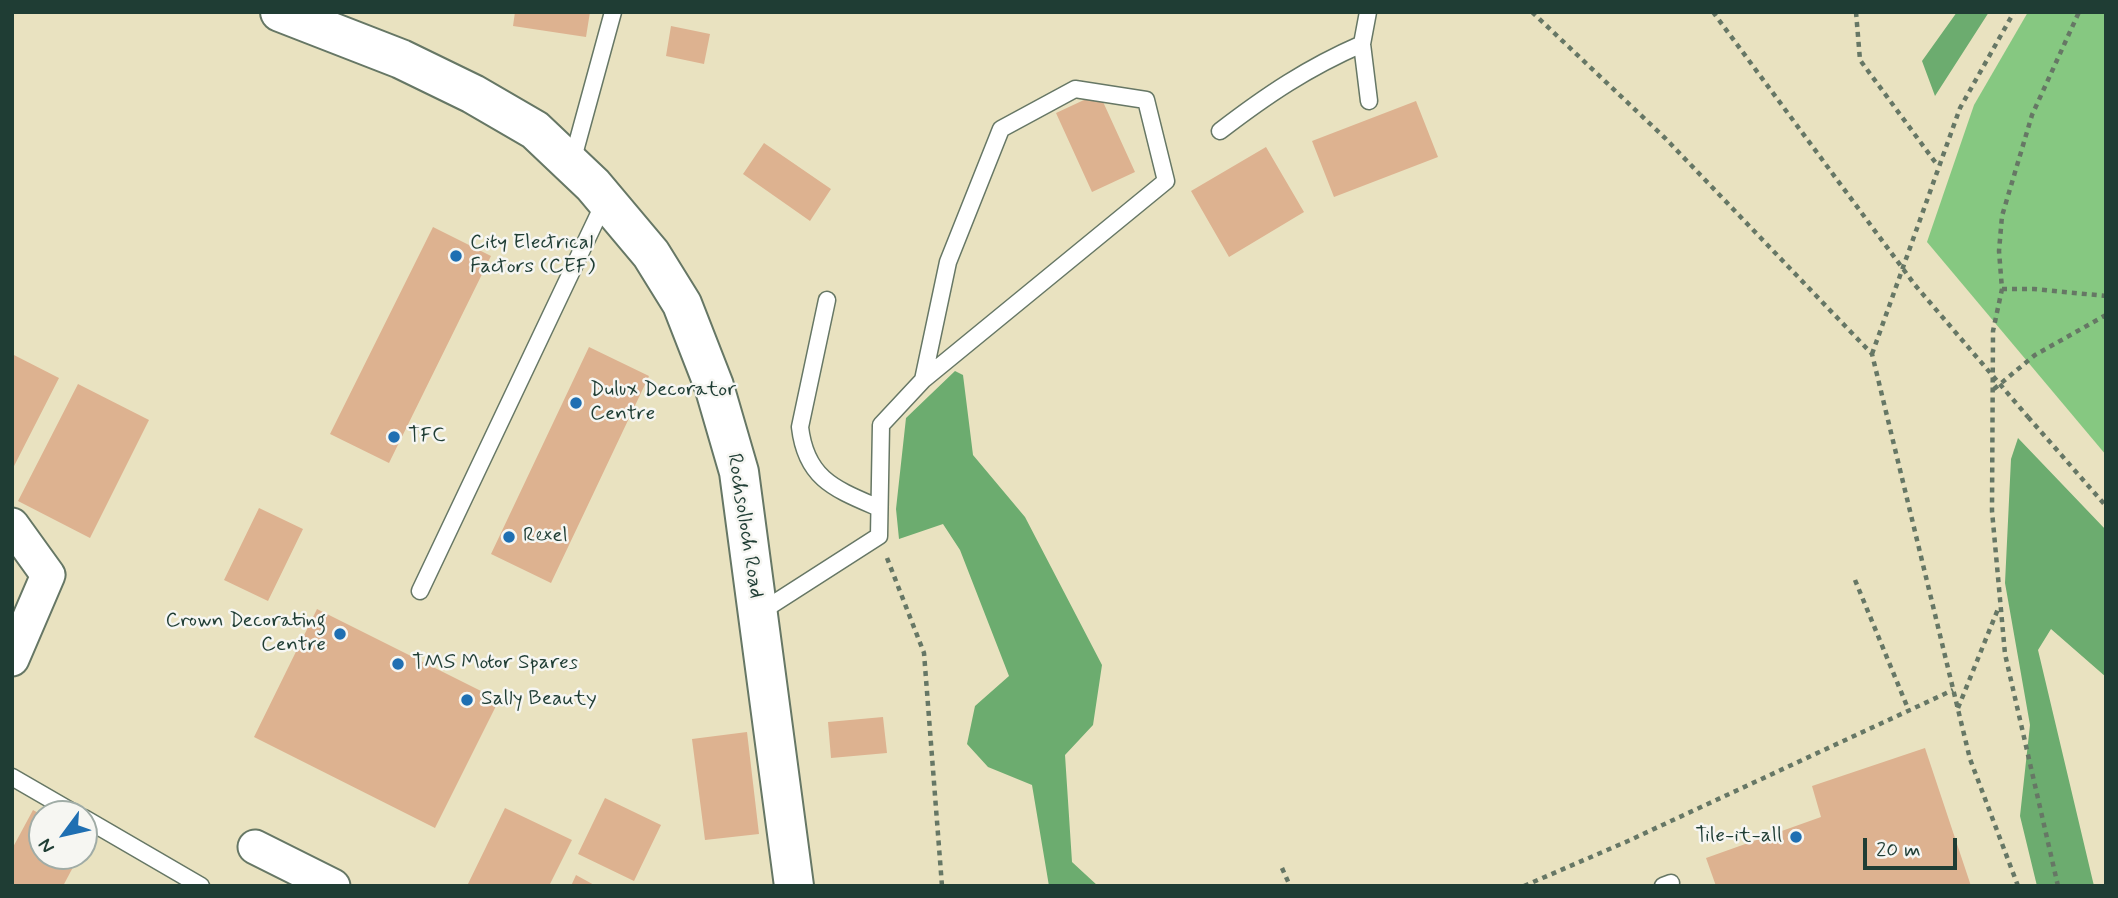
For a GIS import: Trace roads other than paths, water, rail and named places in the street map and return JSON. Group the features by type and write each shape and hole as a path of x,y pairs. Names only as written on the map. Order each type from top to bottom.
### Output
{"street":[{"name":"Rochsolloch Road","path":"280,12 401,59 473,94 535,130 572,163 651,254 682,304 714,386 739,472 794,886"},
{"path":"12,525 48,575 12,659"},
{"path":"255,847 333,886"}],"lane":[{"path":"572,163 613,12"},
{"path":"1367,12 1362,44 1369,101"},
{"path":"1220,131 1274,89 1316,64 1362,44"},
{"path":"758,614 878,536 881,425 923,380 1166,181 1146,100 1075,89 1001,129 948,262 923,380"},
{"path":"420,591 606,201"},
{"path":"827,300 800,427 803,448 811,468 824,480 879,508"},
{"path":"12,777 52,800"},
{"path":"98,826 201,886"}],"place":[{"name":"City Electrical Factors (CEF)","path":"456,256"},
{"name":"Dulux Decorator Centre","path":"576,403"},
{"name":"TFC","path":"394,437"},
{"name":"Rexel","path":"509,537"},
{"name":"Crown Decorating Centre","path":"340,634"},
{"name":"TMS Motor Spares","path":"398,664"},
{"name":"Sally Beauty","path":"467,700"},
{"name":"Tile-it-all","path":"1796,837"}]}
